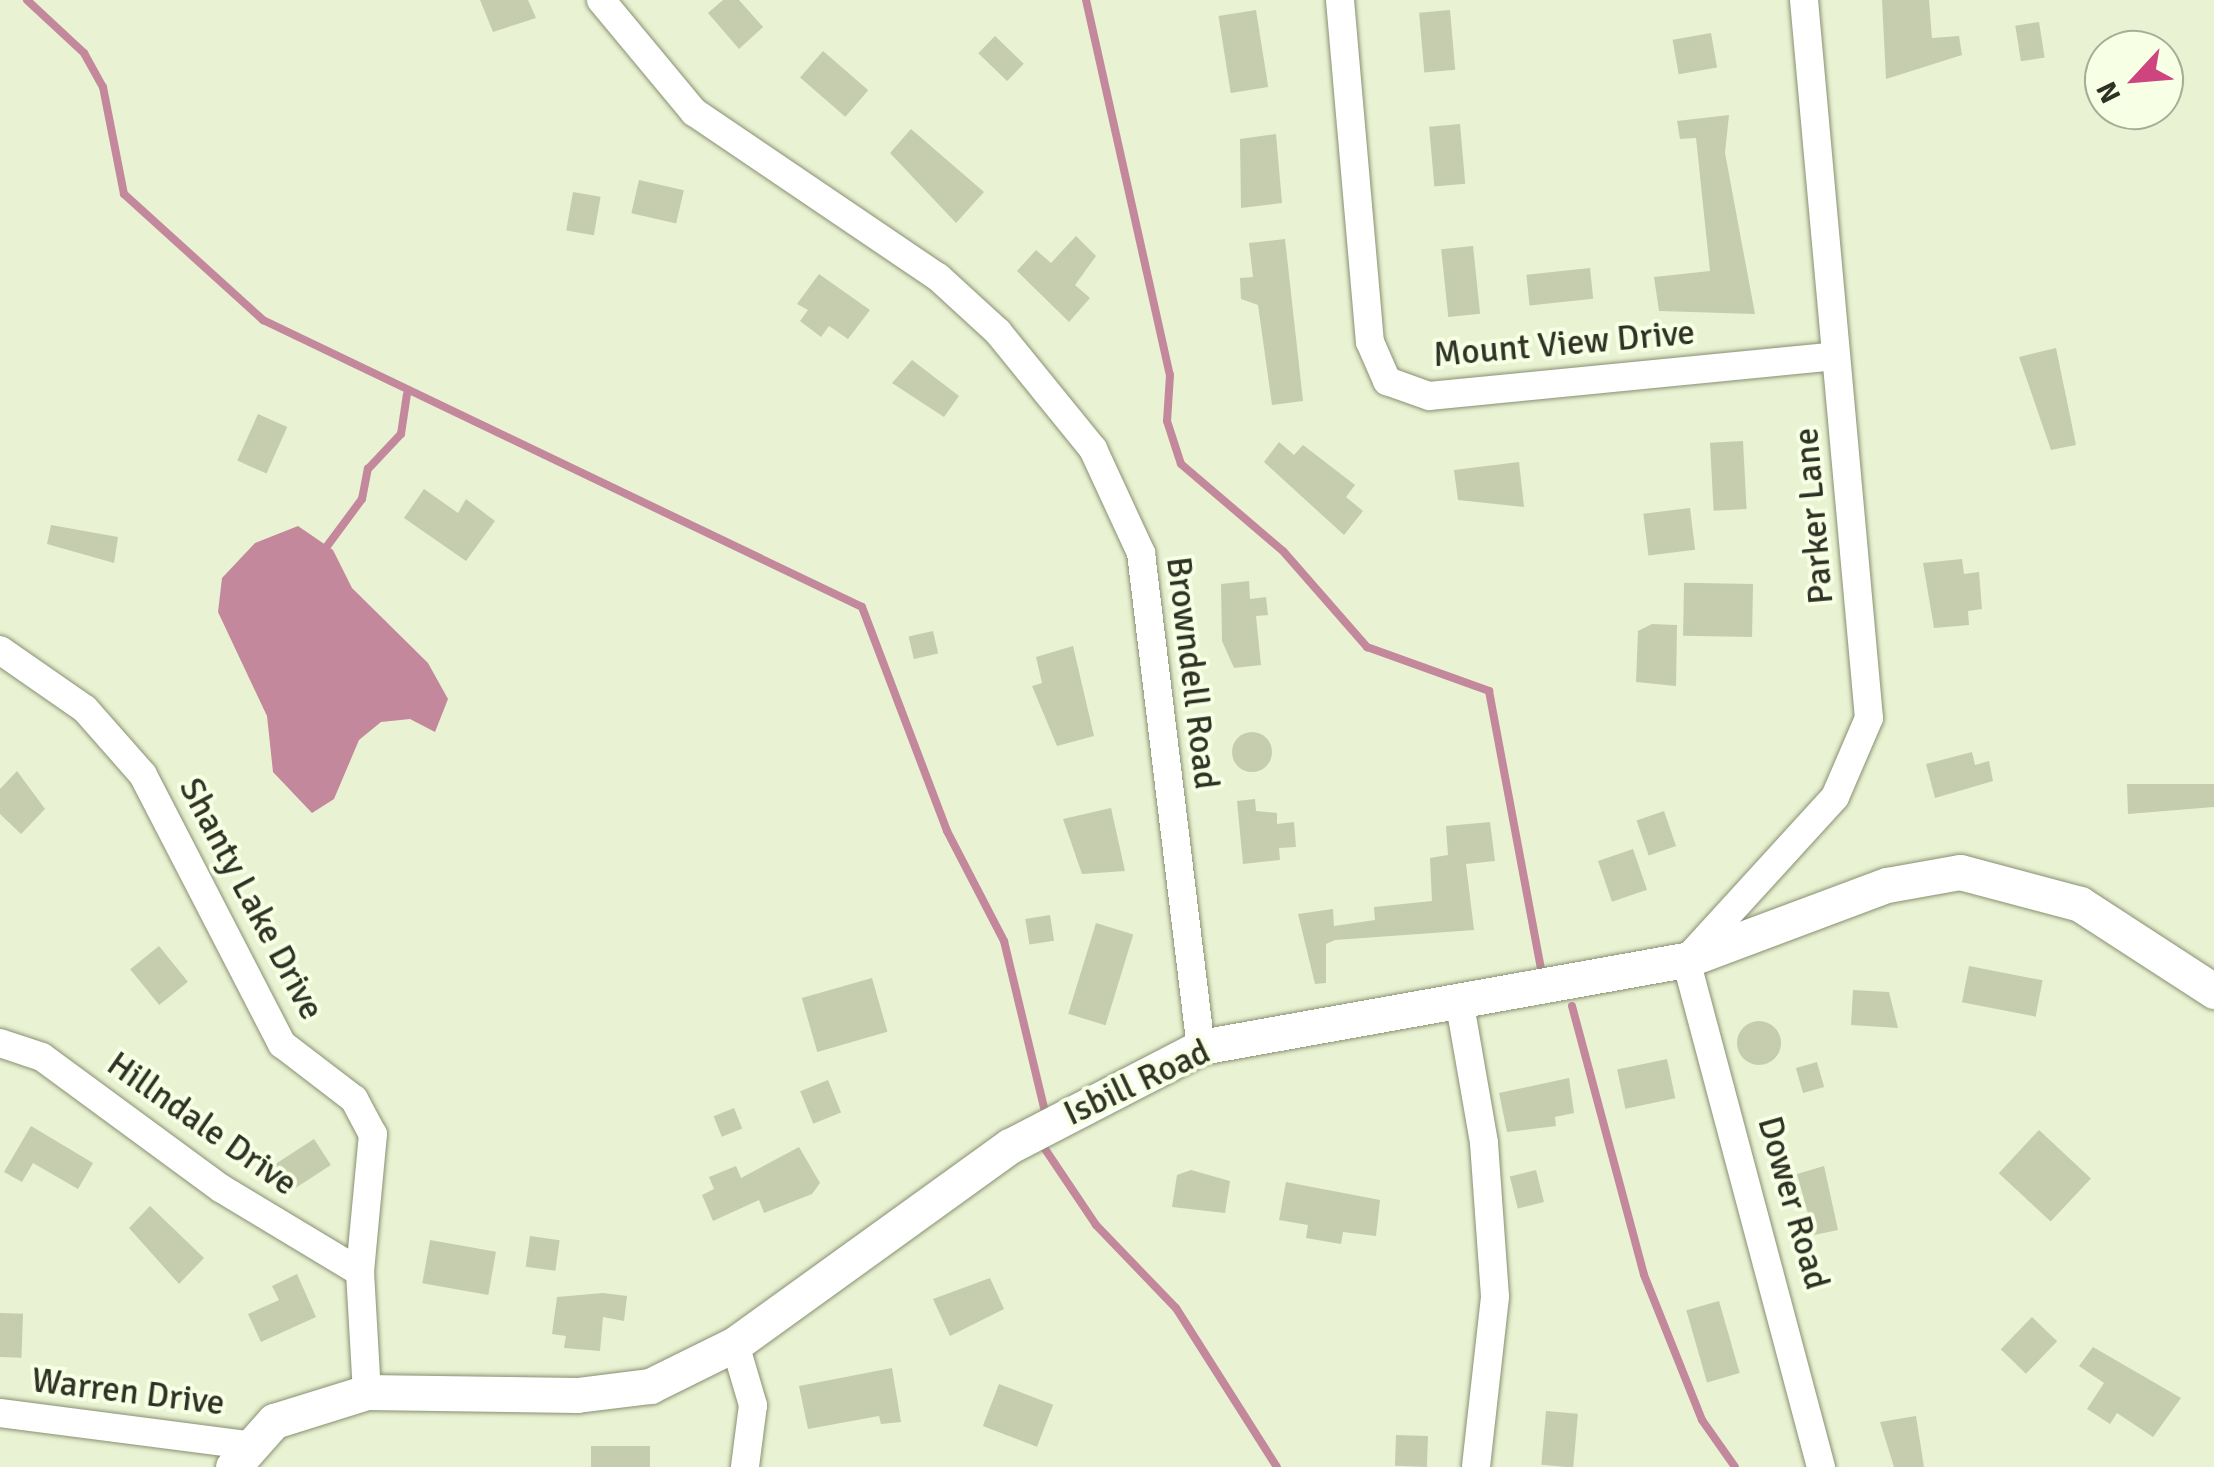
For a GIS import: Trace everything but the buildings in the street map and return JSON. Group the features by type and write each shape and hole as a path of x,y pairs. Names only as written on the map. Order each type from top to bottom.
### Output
{"street":[{"name":"Browndell Road","path":"601,0 694,112 938,277 998,332 1093,449 1141,553 1201,1047"},
{"name":"Mount View Drive","path":"1340,0 1370,342 1387,381 1429,396 1836,356"},
{"name":"Parker Lane","path":"1686,960 1835,797 1864,742 1836,356 1804,0"},
{"name":"Shanty Lake Drive","path":"0,650 84,709 142,775 282,1044 354,1098 373,1134 360,1272 367,1392"},
{"name":"Isbill Road","path":"240,1456 274,1421 367,1392 577,1395 650,1386 736,1344 1010,1146 1201,1047 1460,1006 1686,960 1887,886 1960,872 2080,904 2214,992"},
{"name":"Dower Road","path":"1686,960 1821,1467"},
{"path":"1460,1006 1495,1297 1476,1467"},
{"name":"Hillndale Drive","path":"0,1043 42,1057 222,1189 360,1272"},
{"path":"736,1344 753,1405 745,1467"},
{"name":"Warren Drive","path":"0,1414 240,1456"}],"shaded area":[{"path":"298,526 333,550 352,588 428,663 448,699 435,732 410,719 381,722 359,740 334,799 312,813 273,772 267,716 218,612 222,578 255,543"}],"waterway":[{"path":"27,0 84,53 103,87 124,194 263,320 862,607 947,831 1004,941 1044,1108"},
{"path":"1086,0 1170,375 1167,421 1181,464 1283,551 1367,647 1489,691 1541,968"},
{"path":"322,553 362,499 368,469 401,434 407,394"},
{"path":"1572,1006 1644,1275 1702,1420 1735,1467"},
{"path":"1045,1149 1096,1225 1176,1308 1277,1467"}]}
